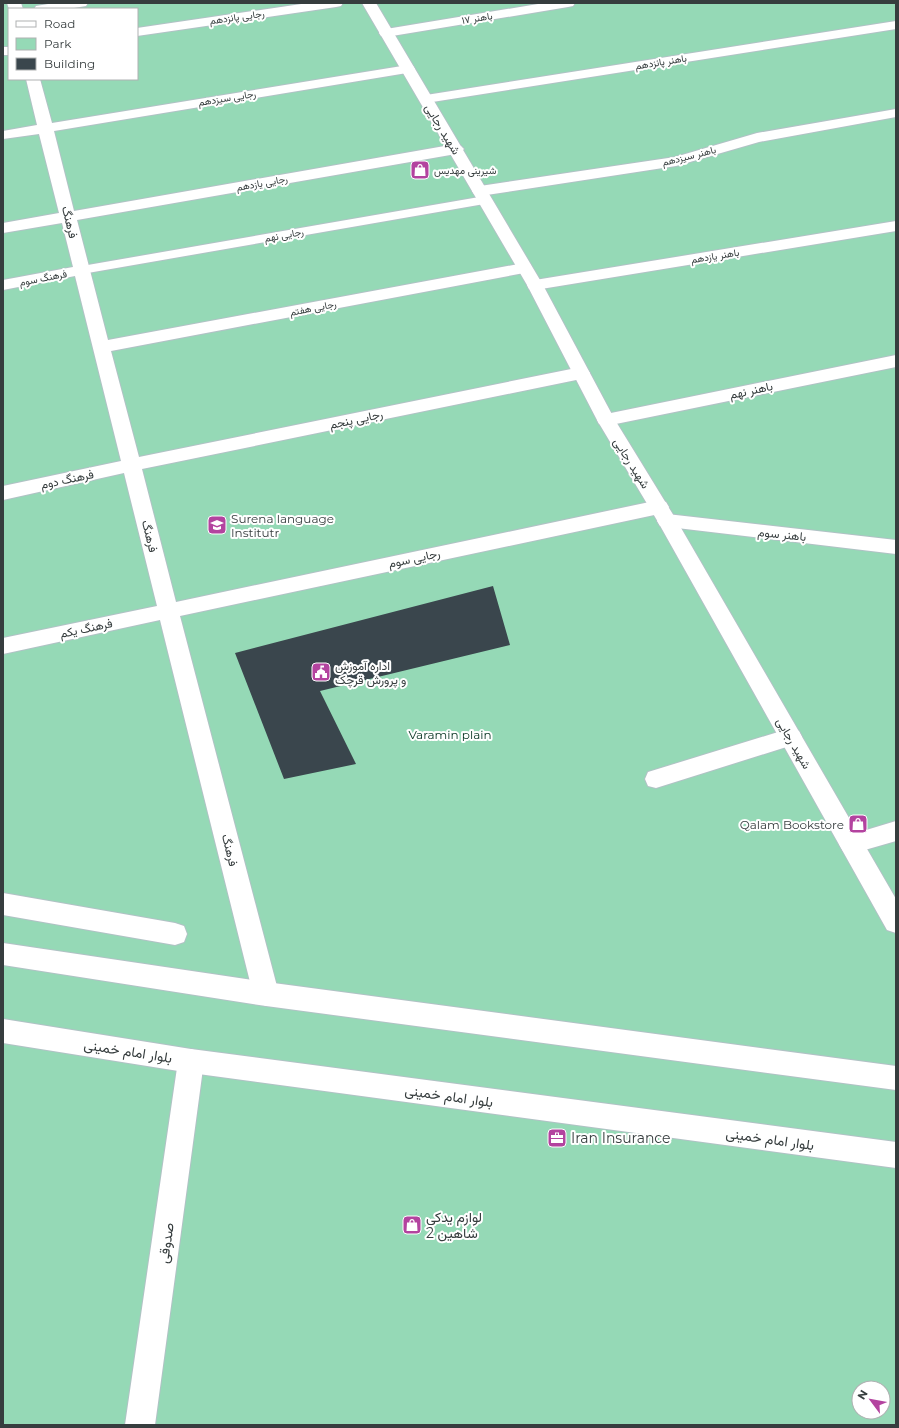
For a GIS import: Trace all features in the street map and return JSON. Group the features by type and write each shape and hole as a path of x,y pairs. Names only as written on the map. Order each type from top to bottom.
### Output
{"street":[{"path":"48,8 81,3"},
{"name":"رجایی پانزدهم","path":"138,32 336,3"},
{"name":"شهید رجایی","path":"369,3 456,149 534,285 606,420 663,514 896,922"},
{"name":"باهنر ۱۷","path":"386,33 568,3"},
{"name":"باهنر پانزدهم","path":"426,99 896,25"},
{"name":"رجایی سیزدهم","path":"3,135 408,69"},
{"name":"فرهنگ","path":"33,80 266,994"},
{"name":"باهنر سیزدهم","path":"482,195 676,161 757,138 896,113"},
{"name":"رجایی یازدهم","path":"3,228 456,149"},
{"name":"باهنر یازدهم","path":"534,285 896,226"},
{"name":"رجایی هفتم","path":"102,347 524,268"},
{"name":"فرهنگ سوم","path":"3,285 82,270"},
{"name":"باهنر نهم","path":"606,420 896,361"},
{"name":"رجایی پنجم","path":"132,465 581,373"},
{"name":"فرهنگ دوم","path":"3,493 132,465"},
{"name":"باهنر سوم","path":"663,514 896,547"},
{"name":"رجایی سوم","path":"169,610 663,514"},
{"name":"فرهنگ یکم","path":"3,646 169,610"},
{"path":"656,779 791,737"},
{"path":"852,844 896,831"},
{"path":"3,904 174,934"},
{"path":"3,954 266,994 896,1078"},
{"name":"بلوار امام خمینی","path":"3,1031 191,1061 896,1155"},
{"name":"صدوقی","path":"140,1425 191,1061"}],"lane":[{"name":"رجایی نهم","path":"82,270 482,195"}],"green space":[{"name":"Varamin plain","path":"3,3 896,3 896,1425 3,1425"}],"building":[{"name":"اداره آموزش و پرورش قرچک","path":"493,586 510,645 320,691 356,764 284,779 235,653"}],"place":[{"name":"شیرینی مهدیس","path":"420,170"},
{"name":"Surena language Institutr","path":"217,525"},
{"name":"اداره آموزش و پرورش قرچک","path":"321,672"},
{"name":"Qalam Bookstore","path":"858,824"},
{"name":"Iran Insurance","path":"557,1138"},
{"name":"لوازم یدکی شاهین 2","path":"412,1225"}]}
